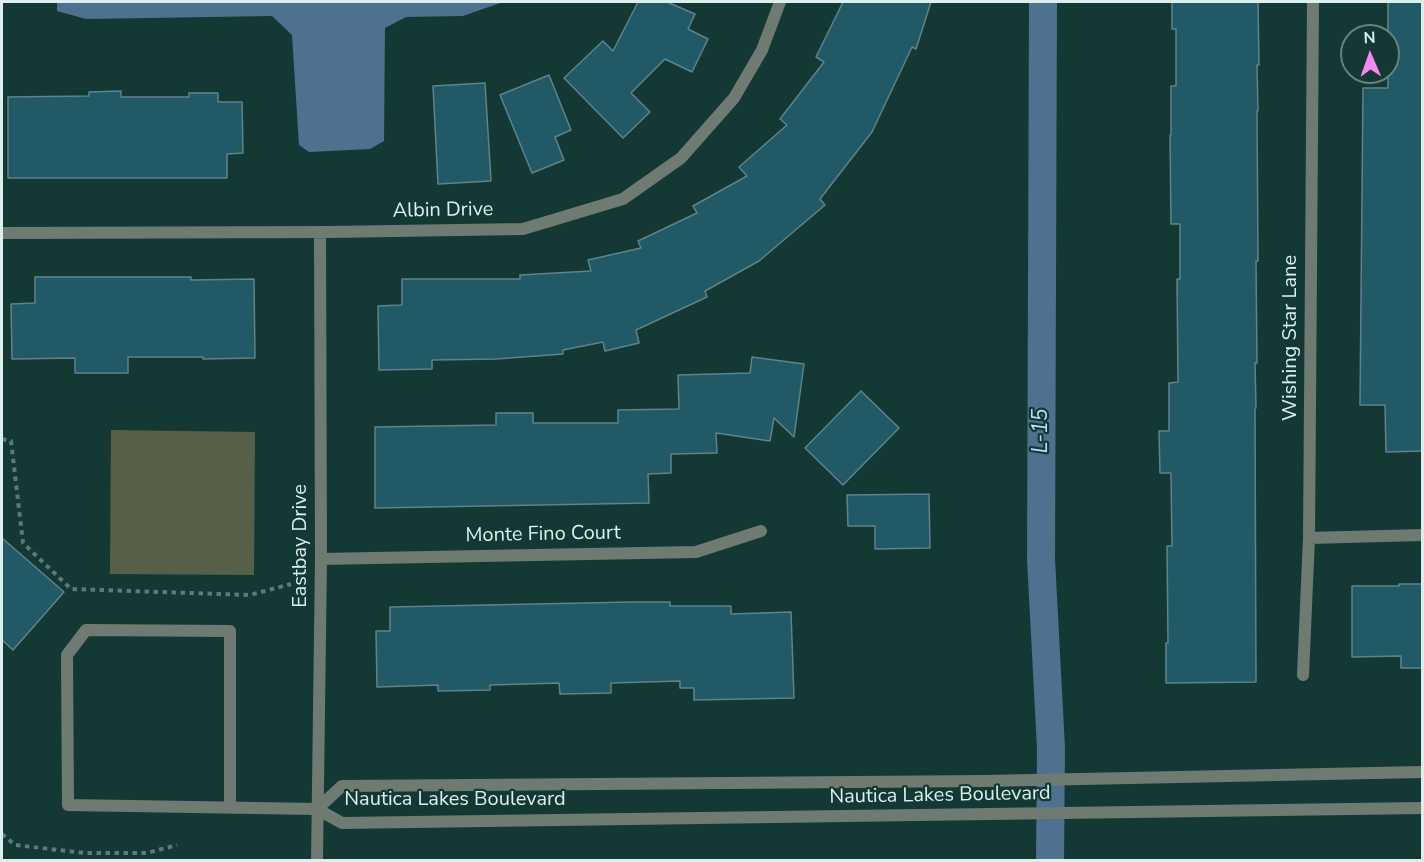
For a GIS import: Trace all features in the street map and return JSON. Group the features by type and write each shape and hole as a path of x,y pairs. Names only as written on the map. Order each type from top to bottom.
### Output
{"street":[{"name":"Albin Drive","path":"2,233 523,229 623,199 681,158 734,98 762,50 780,2"},
{"name":"Wishing Star Lane","path":"1303,675 1310,538 1313,2"},
{"name":"Eastbay Drive","path":"317,861 321,559 320,232"},
{"name":"Monte Fino Court","path":"321,559 696,552 761,531"},
{"path":"1310,538 1422,535"},
{"path":"230,807 230,631 86,630 67,655 68,805 317,809"},
{"name":"Nautica Lakes Boulevard","path":"1422,772 984,781 342,786 317,809 342,823 1422,808"}],"path":[{"path":"2,439 11,441 23,543 71,589 250,595 291,584"},
{"path":"2,834 15,845 86,853 147,853 177,845"}],"green space":[{"path":"111,430 255,432 254,575 110,574"}],"water":[{"path":"57,2 503,2 463,16 406,17 385,28 384,141 370,149 309,152 299,145 292,35 272,16 86,19 57,11"}],"building":[{"path":"638,2 667,2 695,14 688,29 708,39 692,72 665,59 631,93 650,112 623,138 564,78 603,41 613,51"},
{"path":"843,2 931,2 916,49 912,47 872,132 820,199 825,205 759,261 705,291 707,297 636,330 639,343 605,351 603,342 563,350 563,354 496,359 432,360 432,369 379,370 378,306 402,305 402,279 520,279 520,275 591,271 588,260 641,248 638,241 697,213 693,206 747,176 739,167 787,125 780,119 824,62 816,57"},
{"path":"1172,2 1258,2 1258,261 1256,261 1257,363 1255,363 1256,682 1166,683 1167,546 1172,546 1171,473 1160,473 1159,431 1169,431 1169,383 1178,382 1177,279 1180,279 1180,224 1171,224 1171,86 1176,86 1176,29 1172,29"},
{"path":"1388,2 1422,2 1422,451 1386,452 1385,405 1360,405 1363,88 1388,88 1388,84 1400,84 1400,24 1388,24"},
{"path":"549,75 571,130 555,137 564,160 532,173 500,95"},
{"path":"485,83 491,181 438,184 433,86"},
{"path":"121,91 121,97 189,97 189,93 218,93 218,102 242,102 243,153 227,154 227,178 8,178 8,97 89,96 89,92"},
{"path":"35,277 254,279 255,358 128,357 128,373 75,373 75,358 12,359 11,304 35,303"},
{"path":"752,357 804,364 794,437 774,418 770,441 716,433 717,453 671,454 671,473 648,474 649,503 375,508 375,427 496,425 496,413 533,413 533,423 618,423 618,410 679,409 678,375 750,373"},
{"path":"861,391 899,428 843,485 805,448"},
{"path":"929,494 930,548 875,549 875,526 848,526 847,495"},
{"path":"2,538 64,592 13,650 2,640"},
{"path":"1399,584 1422,584 1422,668 1401,668 1401,656 1352,657 1352,586 1399,586"},
{"path":"670,602 670,606 731,606 731,614 791,612 794,698 694,700 694,688 680,688 680,681 611,683 611,693 560,694 559,683 490,685 490,690 438,691 438,685 377,687 376,631 390,631 390,607"}],"waterway":[{"name":"L-15","path":"1043,2 1041,559 1051,748 1050,860"}]}
